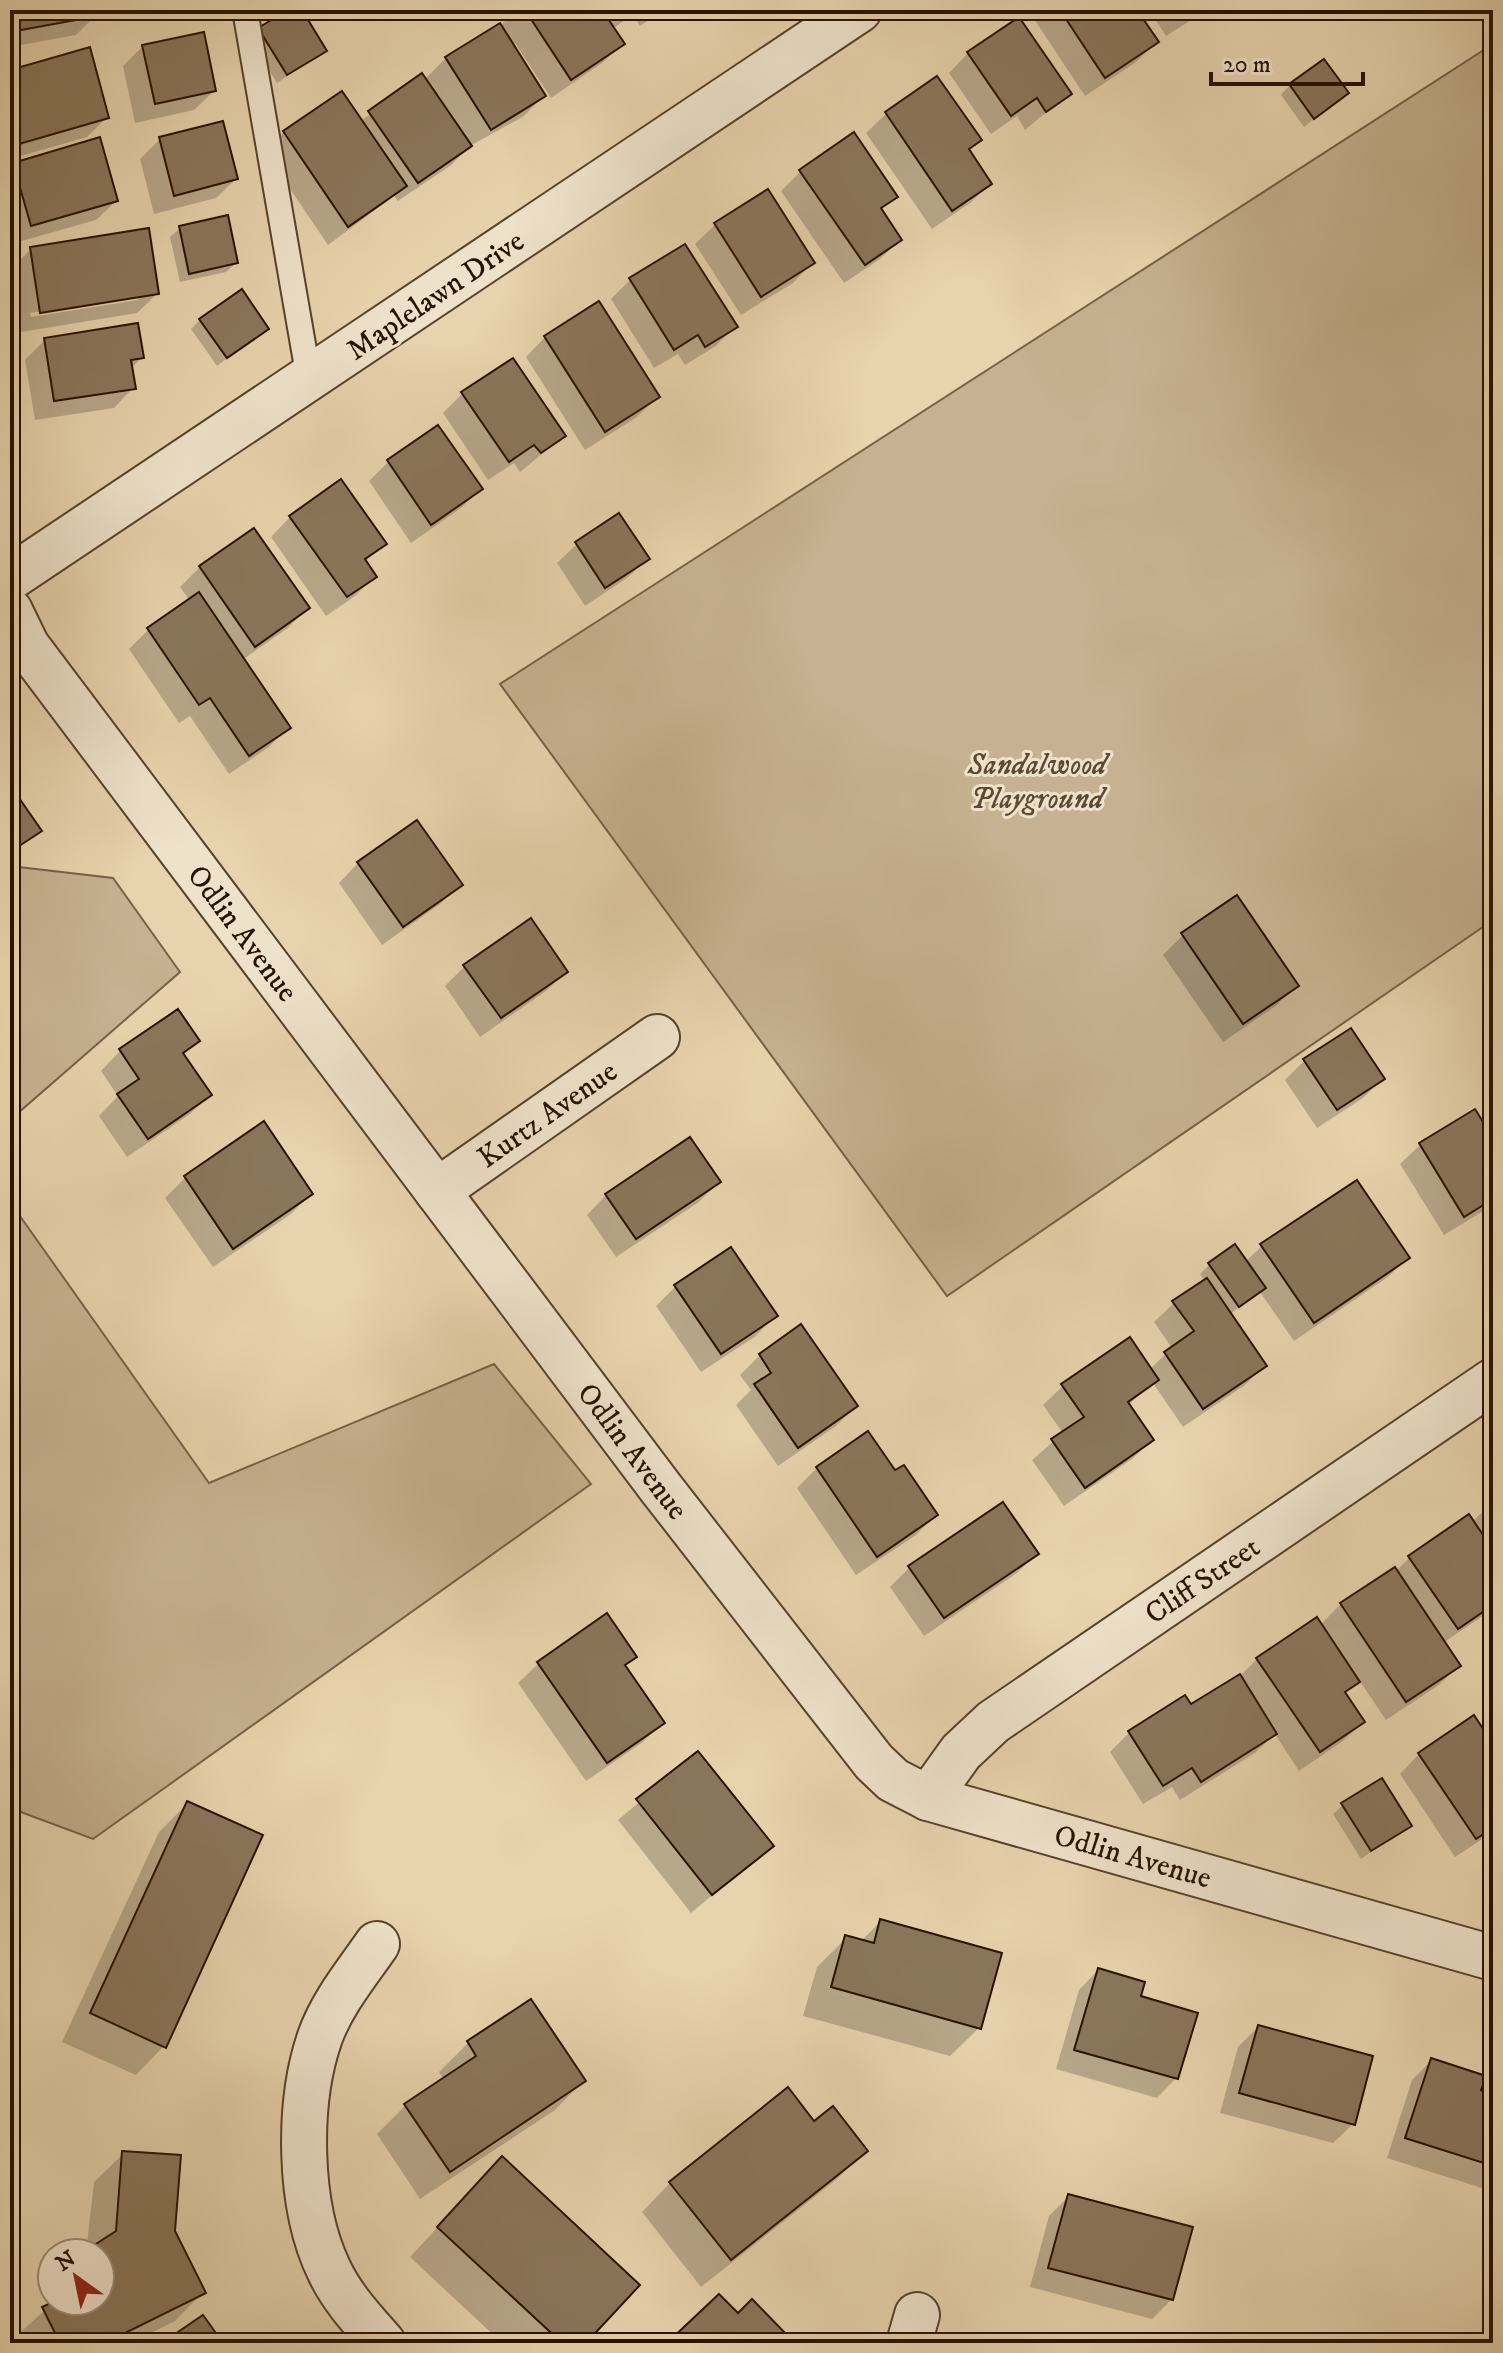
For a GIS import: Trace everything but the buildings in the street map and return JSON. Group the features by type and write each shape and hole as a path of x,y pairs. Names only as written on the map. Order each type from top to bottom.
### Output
{"street":[{"name":"Maplelawn Drive","path":"10,578 859,10"},
{"name":"Odlin Avenue","path":"10,611 36,659 660,1487 874,1762 893,1780 928,1798 1493,1958"},
{"name":"Kurtz Avenue","path":"437,1191 657,1037"},
{"name":"Cliff Street","path":"928,1798 961,1752 993,1722 1493,1381"},
{"path":"377,1944 339,2000 321,2035 304,2118 307,2183 328,2270 352,2307 383,2343"}],"lane":[{"path":"247,11 309,379"}],"green space":[{"name":"Sandalwood Playground","path":"1493,44 1493,920 947,1296 500,684"},
{"path":"10,866 113,878 180,972 10,1120"},
{"path":"10,1202 209,1483 494,1364 591,1484 93,1839 10,1808"}]}
